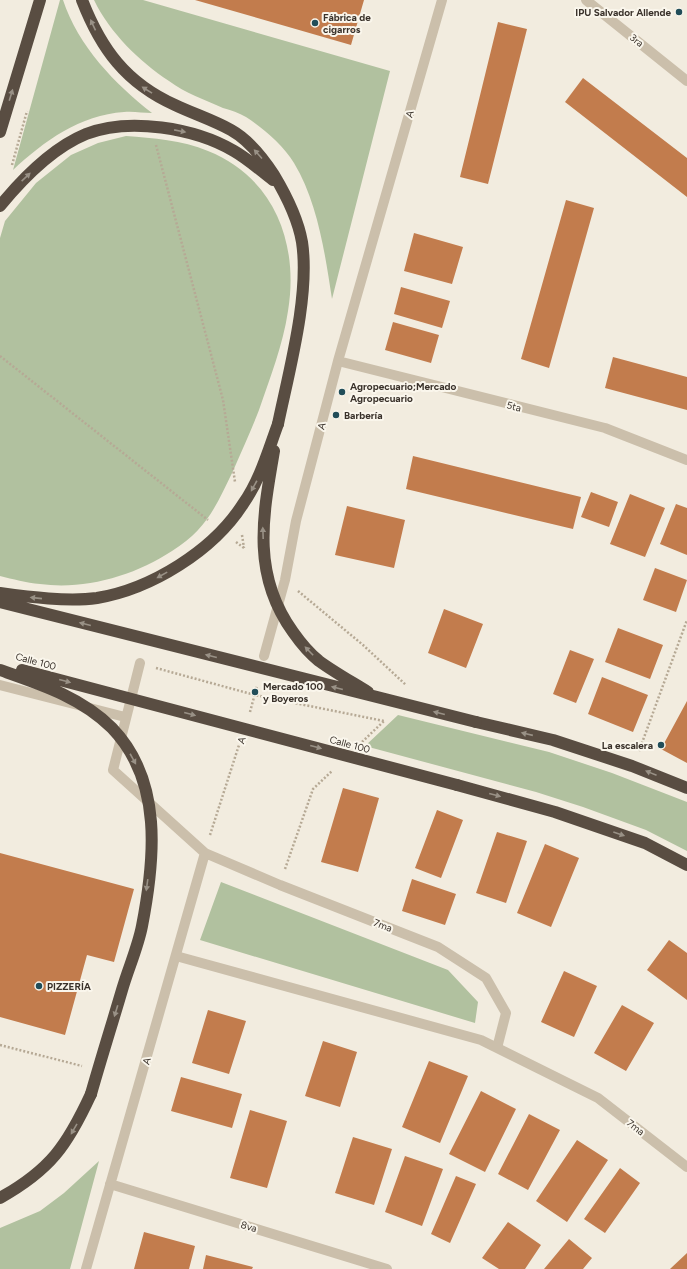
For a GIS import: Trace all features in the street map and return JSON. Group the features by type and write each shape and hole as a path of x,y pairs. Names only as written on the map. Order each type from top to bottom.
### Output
{"highway":[{"path":"0,132 40,0"},
{"path":"82,0 94,28 106,49 118,65 144,88 240,135 265,161 287,198 302,241 303,261 300,312 265,500 263,526 268,584 282,617 298,640 318,660 375,697"},
{"path":"0,206 16,186 51,155 87,134 110,128 152,127 191,133 216,142 240,155 280,186"},
{"path":"0,594 44,598 96,598 140,586 165,573 202,549 228,526 244,504 257,480 278,424"},
{"path":"0,602 375,697 553,740 632,766 687,788"},
{"name":"Calle 100","path":"0,664 562,814 645,843 687,865"},
{"path":"0,670 41,684 72,698 112,728 124,743 140,772 150,808 153,828 152,848 142,927 91,1094 77,1124 60,1151 33,1178 0,1198"}],"street":[{"name":"A","path":"264,656 285,580 295,528 338,361 442,0"},
{"name":"3ra","path":"586,0 687,81"},
{"name":"5ta","path":"338,361 605,428 687,460"},
{"path":"140,663 112,770 205,853"},
{"path":"0,685 125,717"},
{"name":"A","path":"86,1269 205,853"},
{"name":"7ma","path":"205,853 438,947 486,978 506,1013 497,1048"},
{"name":"7ma","path":"176,956 481,1040 598,1098 687,1167"},
{"name":"8va","path":"110,1184 387,1269"}],"path":[{"path":"16,186 11,168 28,107"},
{"path":"152,127 223,400 235,486"},
{"path":"0,356 213,523"},
{"path":"242,532 244,548"},
{"path":"231,538 250,552"},
{"path":"285,580 363,645 408,687"},
{"path":"639,751 687,620"},
{"path":"248,717 264,656"},
{"path":"140,663 255,695 384,722"},
{"path":"357,747 389,717"},
{"name":"A","path":"205,853 241,740"},
{"path":"280,884 313,789 335,768"},
{"path":"0,1045 88,1068"}],"green space":[{"path":"60,0 63,0 78,33 99,63 125,90 152,113 127,112 108,114 92,118 64,131 50,140 13,170"},
{"path":"94,0 143,0 390,71 332,299 315,212 302,178 289,156 272,137 246,117 182,89 147,65 126,45 108,24"},
{"path":"126,136 178,142 208,151 231,163 250,178 266,196 277,216 285,238 290,262 288,311 280,349 259,410 227,484 209,516 194,534 184,543 142,568 92,583 57,585 30,583 0,576 0,238 5,221 36,183 71,155 98,143"},
{"path":"398,715 549,752 612,773 687,802 687,851 646,830 583,807 536,792 365,746"},
{"path":"221,882 448,970 478,1002 475,1023 200,940"},
{"path":"99,1161 70,1269 0,1269 0,1228 40,1211 64,1193"}],"building":[{"name":"Fábrica de cigarros","path":"195,0 364,0 351,45"},
{"path":"498,22 527,29 488,184 460,177"},
{"path":"583,78 687,158 687,197 565,102"},
{"path":"566,200 594,208 549,368 521,359"},
{"path":"414,233 463,247 452,284 404,271"},
{"path":"401,287 450,301 442,328 394,314"},
{"path":"393,322 439,335 431,363 385,350"},
{"path":"613,357 687,377 687,410 605,388"},
{"path":"413,456 581,497 573,529 406,489"},
{"path":"591,492 618,502 609,527 581,517"},
{"path":"630,494 665,508 645,557 610,544"},
{"path":"676,504 687,508 687,555 660,544"},
{"path":"347,506 405,520 394,568 335,555"},
{"path":"655,568 687,580 676,612 643,600"},
{"path":"444,609 483,624 466,668 428,653"},
{"path":"618,628 663,645 650,679 605,662"},
{"path":"570,650 594,659 576,703 553,694"},
{"path":"602,677 648,695 633,732 588,714"},
{"path":"687,701 687,763 661,749"},
{"path":"343,788 379,798 358,872 321,862"},
{"path":"437,810 463,820 441,878 415,868"},
{"path":"497,832 527,841 506,903 476,893"},
{"path":"545,844 579,858 551,927 517,913"},
{"path":"0,853 134,889 114,962 87,955 65,1035 0,1017"},
{"path":"412,879 456,894 445,925 402,911"},
{"path":"669,940 687,953 687,1000 647,970"},
{"path":"564,971 597,986 574,1037 541,1022"},
{"path":"622,1005 654,1023 626,1071 594,1053"},
{"path":"208,1010 246,1021 229,1074 192,1063"},
{"path":"323,1041 357,1052 340,1107 305,1096"},
{"path":"429,1061 468,1076 440,1143 402,1127"},
{"path":"181,1077 242,1094 232,1128 171,1111"},
{"path":"481,1091 516,1109 485,1172 449,1154"},
{"path":"250,1110 287,1121 267,1188 230,1178"},
{"path":"529,1114 560,1130 528,1190 498,1174"},
{"path":"353,1137 392,1149 374,1205 335,1193"},
{"path":"577,1140 608,1160 567,1222 536,1201"},
{"path":"405,1156 443,1169 422,1226 385,1212"},
{"path":"620,1168 640,1183 605,1233 584,1219"},
{"path":"456,1176 476,1184 450,1243 431,1234"},
{"path":"508,1222 541,1245 525,1269 499,1269 482,1258"},
{"path":"144,1232 195,1246 189,1269 134,1269"},
{"path":"569,1239 592,1258 583,1269 544,1269"},
{"path":"687,1253 687,1269 670,1269"},
{"path":"206,1255 253,1267 252,1269 203,1269"}],"place":[{"name":"IPU Salvador Allende","path":"679,12"},
{"name":"Fábrica de cigarros","path":"315,23"},
{"name":"Agropecuario;Mercado Agropecuario","path":"342,392"},
{"name":"Barbería","path":"336,415"},
{"name":"Mercado 100 y Boyeros","path":"255,692"},
{"name":"La escalera","path":"661,745"},
{"name":"PIZZERÍA","path":"39,986"}]}
